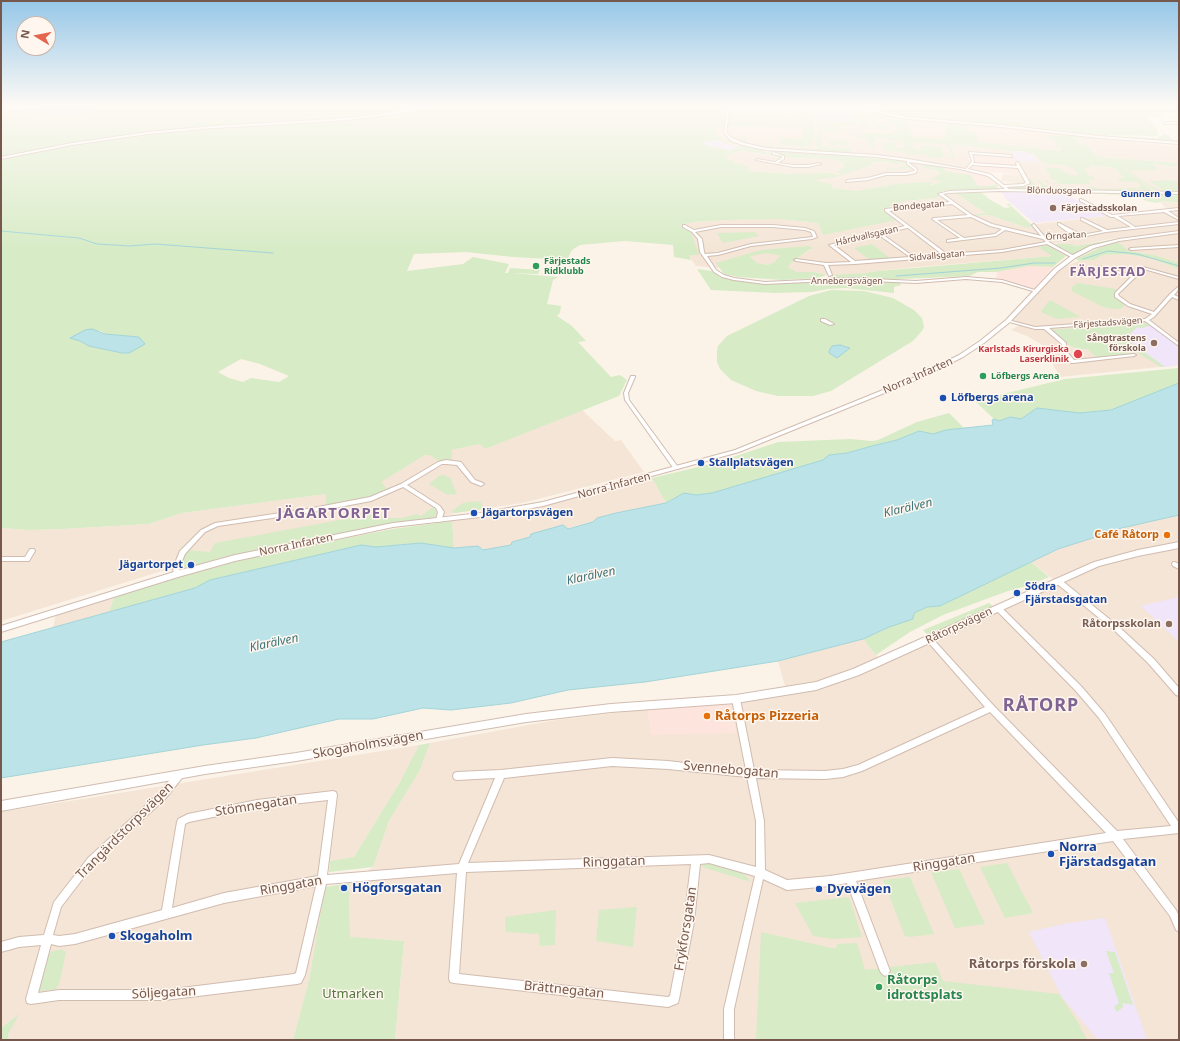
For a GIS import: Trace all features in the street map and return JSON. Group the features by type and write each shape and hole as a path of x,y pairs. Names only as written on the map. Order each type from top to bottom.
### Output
{"street":[{"path":"1,158 19,155"},
{"path":"776,163 783,158 783,156 778,155"},
{"path":"858,155 967,169 989,175 1008,190"},
{"path":"970,155 972,164"},
{"path":"992,155 1011,156"},
{"path":"757,160 802,166 820,164"},
{"path":"847,181 868,179 886,174 909,174 915,172 915,168 908,163 908,160"},
{"path":"967,169 972,164 1018,165 1028,183 1024,185 1003,186"},
{"name":"Blönduosgatan","path":"940,194 1008,190 1179,193"},
{"name":"Örngatan","path":"940,194 971,216 991,225 1044,238 1079,236 1106,231 1179,223"},
{"path":"1081,200 1134,228"},
{"name":"Bondegatan","path":"907,227 886,210 952,203"},
{"path":"1113,216 1179,209"},
{"path":"1164,210 1179,220"},
{"path":"963,239 934,219 971,216"},
{"path":"1113,216 1130,228"},
{"path":"1082,219 1106,231"},
{"path":"1079,236 1058,224 1079,236"},
{"path":"684,226 693,231 721,226 753,225 805,229 812,231 816,237 751,245 718,254 705,255"},
{"path":"1034,225 1048,243 1073,257"},
{"path":"907,227 947,256"},
{"name":"Hårdvallsgatan","path":"855,263 831,245 907,227"},
{"path":"948,241 996,235 1004,229"},
{"name":"Annebergsvägen","path":"693,231 700,239 702,252 715,272 723,276 748,281 779,282 850,280 916,282 966,278 1002,281 1036,291"},
{"name":"Norra Infarten","path":"1,630 177,574 220,562 333,536 393,525 480,515 543,504 737,451 917,378 961,356 982,342 1008,321 1056,270 1073,257 1092,247 1104,243 1179,232"},
{"path":"880,234 913,258"},
{"name":"Sidvallsgatan","path":"796,260 826,264 855,263 1002,251 1048,243"},
{"path":"1131,249 1179,246"},
{"path":"1171,247 1179,251"},
{"path":"826,264 830,275"},
{"path":"1099,267 1134,277"},
{"path":"1155,314 1134,307 1117,297 1116,294 1143,268 1179,278"},
{"name":"Färjestadsvägen","path":"1008,321 1029,328 1046,328 1146,320 1150,319 1155,314 1179,287"},
{"path":"1171,295 1179,299"},
{"path":"823,320 832,324"},
{"path":"1146,320 1179,345"},
{"path":"1046,328 1064,344 1064,351 1073,362 1134,355"},
{"path":"633,377 626,393 628,400 676,468"},
{"path":"177,574 176,568 182,553 197,535 207,528 217,524 313,510 371,499 403,485 440,463 459,463 474,481 481,484"},
{"path":"403,485 438,507 440,512 439,520"},
{"name":"Råtorpsvägen","path":"736,699 816,686 856,672 930,640 1058,580 1110,560 1179,545"},
{"path":"1,559 27,560 32,551"},
{"path":"1058,580 1116,628 1152,661 1179,693"},
{"path":"998,608 1078,688 1102,716 1178,829"},
{"path":"930,640 991,708 1115,836 1176,914 1179,927"},
{"path":"729,1040 729,1009 760,873 760,821 736,699"},
{"name":"Skogaholmsvägen","path":"1,806 526,718 611,708 736,699"},
{"name":"Svennebogatan","path":"457,776 501,774 612,762 668,765 751,774 825,775 843,773 859,768 991,708"},
{"path":"462,868 501,774"},
{"name":"Trangärdstorpsvägen","path":"31,999 49,939 57,905 91,861 162,796 180,775"},
{"name":"Stömnegatan","path":"166,914 181,822 188,818 258,804 332,795 322,880"},
{"name":"Ringgatan","path":"1,947 19,942 49,939 59,941 75,939 224,898 322,880 462,868 709,859 760,873 787,885 850,878 1115,836 1178,829"},
{"name":"Frykforsgatan","path":"674,999 689,922 696,859"},
{"name":"Brättnegatan","path":"462,868 454,978 668,1002 674,999"},
{"path":"850,878 884,971"},
{"name":"Söljegatan","path":"31,999 59,996 165,995 297,980 300,975 322,880"}],"shaded area":[{"path":"726,155 765,155 787,158 833,159 843,163 845,167 843,169 872,165 871,162 896,163 896,160 926,164 921,166 937,171 941,174 939,180 942,182 932,185 925,182 895,184 857,191 832,188 815,180 836,177 841,174 787,174 749,171 748,166 734,163"},
{"path":"853,155 1040,155 1096,162 1100,167 1137,169 1151,164 1179,167 1179,178 1177,179 1179,181 1150,181 1164,191 1162,192 1061,189 1001,181 1003,174 1023,175 969,158 971,163 967,168 885,157"},
{"path":"969,155 1013,156 1023,175 967,168 971,163"},
{"path":"1013,155 1034,155 1039,162 1017,161"},
{"path":"1096,155 1179,155 1179,163 1098,157"},
{"path":"944,167 985,175 996,184 978,186 973,180 963,174 945,171"},
{"name":"Färjestadsskolan","path":"1001,192 1064,193 1106,216 1034,223 1007,200"},
{"path":"955,193 986,213 974,216 989,215 1027,228 1036,224 1167,209 1160,202 1164,201 1179,203 1179,231 1110,239 1075,246 1055,243 1039,247 1053,256 917,267 834,276 814,272 797,272 788,267 792,262 813,248 768,265 757,263 750,256 746,255 719,268 696,266 688,255 698,255 694,243 679,225 695,222 726,220 779,219 818,223 823,235 896,219 883,210 904,201 937,198 938,195"},
{"path":"1179,233 1179,263 1154,255 1129,251 1118,242"},
{"path":"1126,254 1153,259 1179,269 1179,365 1060,377 1041,344 1027,336 1011,330 1021,324 1014,320 1061,268 1079,261 1094,260 1103,255"},
{"path":"1029,266 1053,267 1034,289 996,279 997,272"},
{"name":"Sångtrastens förskola","path":"1151,325 1179,346 1179,365 1165,367 1129,341 1128,336 1137,327 1142,328"},
{"path":"582,410 615,441 621,440 644,472 522,503 455,513 433,519 392,523 179,569 162,571 1,621 1,528 29,530 149,524 182,513 326,494 326,505 388,490 380,482 425,455 429,455 441,462 451,460 452,450 480,444 485,449"},
{"path":"652,478 666,503 597,518 593,522 512,542 512,545 483,550 478,546 454,548 452,521 501,515 537,508"},
{"path":"1179,515 1179,1040 723,1040 721,1037 720,1040 395,1040 404,941 350,938 349,883 373,867 389,821 420,770 430,743 556,720 647,709 736,732 730,702 787,693 778,661 863,639 882,662 929,644 1058,583 1031,562 1058,549 1099,536 1100,533"},
{"path":"115,594 109,612 53,628 56,613"},
{"name":"Råtorpsskolan","path":"1179,597 1179,642 1141,606"},
{"path":"730,702 736,733 651,735 647,709"},
{"path":"419,745 400,782 354,857 330,861 309,980 293,1040 9,1040 8,1035 18,1015 1,1028 1,812"},
{"name":"Råtorps förskola","path":"1105,918 1147,1040 1098,1040 1062,997 1029,932 1068,923"}],"green space":[{"path":"1,155 13,155 1,157"},
{"path":"23,155 728,155 726,155 729,159 734,161 734,163 748,166 749,171 787,174 831,173 837,175 847,172 835,173 845,167 843,163 833,159 787,158 779,155 826,155 905,161 915,169 907,168 900,170 887,170 885,169 901,169 900,167 908,166 902,163 895,164 888,162 871,162 872,165 836,177 816,180 832,185 832,188 857,191 895,184 925,182 927,184 926,182 933,182 934,183 929,184 932,185 942,182 931,179 941,174 937,171 920,167 926,164 944,167 945,171 971,175 978,186 996,184 999,189 942,191 937,198 904,201 883,210 897,220 823,235 818,223 779,219 726,220 695,222 680,225 691,232 699,255 689,255 691,260 674,257 673,245 625,241 580,245 572,250 567,260 513,257 466,252 414,254 407,271 463,264 473,257 509,264 505,273 508,273 510,268 540,270 538,274 511,273 559,277 553,280 547,304 561,306 560,313 557,316 572,326 586,341 578,342 611,377 620,375 627,380 619,396 485,449 480,444 452,450 452,460 441,462 429,455 425,455 381,482 388,490 371,497 326,505 326,494 182,513 149,524 29,530 1,528 1,159","holes":["101,331 105,334 139,337 122,353 89,346 71,337","241,359 260,364 289,376 279,382 251,378 243,382 229,378 218,372"]},
{"path":"767,155 782,156 780,159 776,158 778,156"},
{"path":"907,155 943,155 944,157 927,158 927,155"},
{"path":"945,155 952,156 951,155 954,155 952,157 946,157"},
{"path":"1035,155 1096,155 1098,157 1179,163 1179,167 1152,164 1160,170 1138,170 1154,172 1131,170 1132,173 1162,192 1157,192 1128,171 1126,168 1124,169 1155,192 1144,192 1139,188 1138,186 1141,186 1138,182 1120,181 1117,178 1124,178 1115,168 1089,165 1090,168 1084,168 1089,176 1093,176 1095,179 1088,180 1091,184 1048,183 1044,180 1048,180 1049,183 1060,183 1053,180 1045,167 1063,169 1062,171 1071,175 1068,176 1079,175 1073,168 1067,167 1066,165 1070,165 1043,164 1048,163 1041,161"},
{"path":"1029,178 1034,179 1031,179 1035,186 1042,186 1036,179 1040,180 1047,186 1086,189 1090,186 1102,189 1136,188 1142,192 1012,190 1007,188 1029,185 1031,183"},
{"path":"1149,181 1179,181 1179,192 1164,191"},
{"path":"980,191 989,199 1005,208 1011,207 1007,205 1008,203 1033,226 1027,228 989,215 974,216 972,215 986,213 955,193"},
{"path":"1081,193 1162,194 1174,196 1179,194 1179,203 1164,201 1156,203 1146,201 1138,196"},
{"path":"755,232 759,236 723,243 717,233"},
{"path":"1128,237 1094,245 1071,255 1052,244 1071,244 1075,246"},
{"path":"1118,242 1129,251 1154,255 1179,263 1179,269 1153,259 1126,254 1103,255 1094,260 1079,261 1076,259 1101,247"},
{"path":"872,244 891,259 871,261 854,248"},
{"path":"1047,245 1066,256 1053,267 1029,266 997,272 978,272 970,276 899,279 901,285 894,287 894,293 846,288 811,292 775,293 711,290 697,269 712,271 720,277 736,281 769,284 850,281 874,282 875,280 833,279 831,275 869,273 868,272 1052,256 1038,247"},
{"path":"809,246 813,248 792,262 788,267 797,272 814,272 827,275 817,278 782,280 738,277 724,274 716,263 761,250","holes":["767,253 782,256 775,262 768,265 757,263 750,256"]},
{"path":"1078,283 1116,289 1117,290 1114,293 1115,296 1125,305 1121,309 1117,309 1099,305 1072,291 1072,287"},
{"path":"831,290 864,291 893,298 914,310 922,318 924,327 913,341 831,391 813,396 778,396 756,391 731,380 720,369 717,362 718,346 727,336 809,296"},
{"path":"1050,300 1079,317 1057,319 1043,313 1041,311"},
{"path":"1148,323 1151,325 1142,328 1137,327 1128,336 1129,341 1165,367 1161,367 1136,352 1126,353 1127,355 1099,359 1087,349 1078,349 1065,343 1050,330"},
{"path":"1179,368 1179,383 1111,410 1080,413 1037,408 1021,419 1010,417 999,421 994,419 976,402 1065,379"},
{"path":"949,413 964,428 946,430 933,434 919,431 897,440 847,453 830,455 823,460 712,493 696,495 684,493 666,503 652,478 715,463 778,442 850,439 872,441 878,440 917,422"},
{"path":"444,475 450,478 457,494 448,495 429,484 439,476"},
{"path":"480,501 484,509 455,513 451,512 463,503"},
{"path":"433,507 436,511 436,515 433,519 392,523 179,569 181,560 187,550 210,552 215,543 378,513 383,518 402,518 417,514 421,516"},
{"path":"452,521 454,548 421,543 376,547 361,545 210,580 195,588 109,612 115,594 253,557 392,529"},
{"path":"1031,562 1049,577 943,615 910,632 876,655 863,639 889,627 913,619 914,613 927,607 940,606"},
{"path":"989,603 994,607 930,637 923,630"},
{"path":"430,743 420,770 389,821 373,867 329,872 330,861 354,857 400,782 419,745"},
{"path":"711,863 739,872 746,876 751,882 702,867 703,864"},
{"path":"1007,863 1033,913 1005,918 980,867"},
{"path":"959,869 985,924 955,928 931,872"},
{"path":"910,877 934,934 909,937 905,936 883,880"},
{"name":"Utmarken","path":"349,883 350,937 404,941 395,1040 293,1040 309,980 325,887"},
{"path":"849,897 862,937 833,939 813,936 795,903"},
{"path":"637,907 633,947 596,941 599,910"},
{"path":"556,910 555,945 540,946 539,934 506,932 505,917"},
{"name":"Råtorps idrottsplats","path":"761,932 836,949 837,944 857,943 865,970 935,962 943,981 1059,994 1077,1021 1087,1040 756,1040"},
{"path":"62,949 66,952 59,984 55,990 40,991 37,988 45,959 50,952"},
{"path":"1106,951 1115,952 1133,1005 1123,1003 1123,1007 1117,1012 1114,1007 1119,1003 1109,973 1114,973"},
{"path":"19,1014 8,1035 9,1040 1,1040 1,1028"}],"water":[{"path":"92,329 105,334 139,337 145,344 129,353 122,353 89,346 70,338 85,330"},
{"path":"840,345 850,348 837,358 829,353 832,346"},
{"name":"Klarälven","path":"1179,383 1179,515 1100,533 1099,536 1058,549 940,606 927,607 914,613 913,619 889,627 863,639 778,661 645,682 568,690 511,703 451,710 423,708 373,719 339,719 256,738 203,745 1,778 1,642 195,588 210,580 361,545 376,547 421,543 454,548 478,546 483,550 511,545 512,542 530,537 531,534 563,525 568,529 593,522 597,518 666,503 684,493 696,495 712,493 823,460 829,455 847,453 897,440 919,431 933,434 946,430 993,425 992,420 994,419 999,421 1010,417 1021,419 1037,408 1080,413 1111,410"}],"waterway":[{"path":"1,231 79,238 97,244 130,246 155,244 273,253"},
{"path":"1083,259 1108,251 1137,254 1179,266"},
{"path":"896,276 1001,268 1034,263 1055,263"}],"place":[{"name":"Gunnern","path":"1168,194"},
{"name":"Färjestadsskolan","path":"1053,208"},
{"name":"Färjestads Ridklubb","path":"536,266"},
{"name":"Sångtrastens förskola","path":"1154,343"},
{"name":"Karlstads Kirurgiska Laserklinik","path":"1078,354"},
{"name":"Löfbergs Arena","path":"983,376"},
{"name":"Löfbergs arena","path":"943,398"},
{"name":"Stallplatsvägen","path":"701,463"},
{"name":"Jägartorpsvägen","path":"474,513"},
{"name":"Café Råtorp","path":"1167,535"},
{"name":"Jägartorpet","path":"191,565"},
{"name":"Södra Fjärstadsgatan","path":"1017,593"},
{"name":"Råtorpsskolan","path":"1169,624"},
{"name":"Råtorps Pizzeria","path":"707,716"},
{"name":"Norra Fjärstadsgatan","path":"1051,854"},
{"name":"Högforsgatan","path":"344,888"},
{"name":"Dyevägen","path":"819,889"},
{"name":"Skogaholm","path":"112,936"},
{"name":"Råtorps förskola","path":"1084,964"},
{"name":"Råtorps idrottsplats","path":"879,987"}],"district":[{"name":"FÄRJESTAD","path":"1108,272"},
{"name":"JÄGARTORPET","path":"334,514"},
{"name":"RÅTORP","path":"1041,706"}]}
